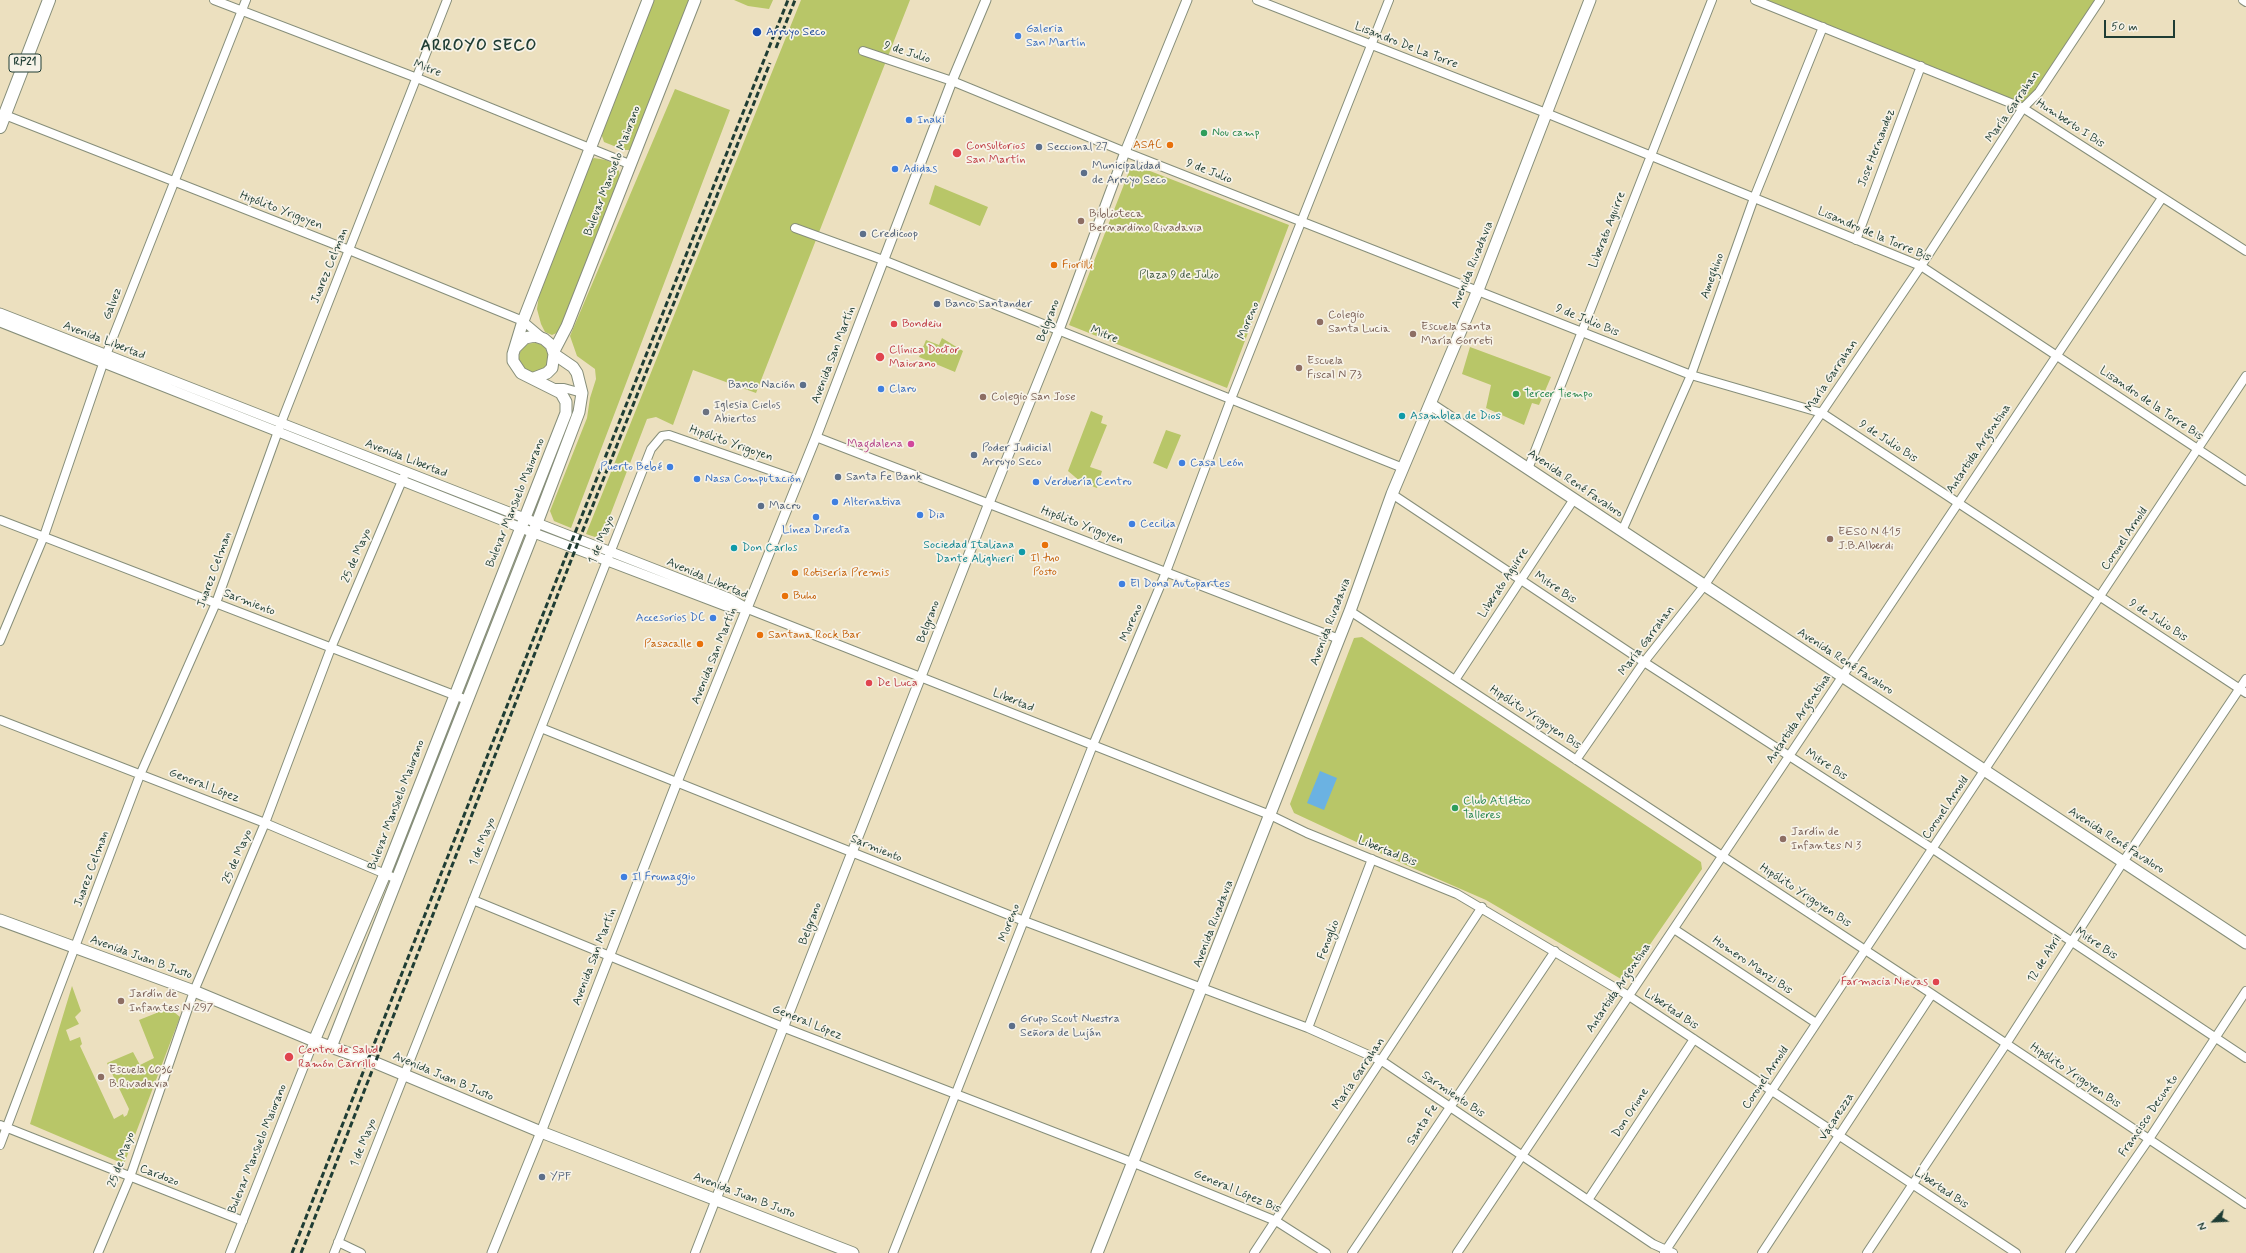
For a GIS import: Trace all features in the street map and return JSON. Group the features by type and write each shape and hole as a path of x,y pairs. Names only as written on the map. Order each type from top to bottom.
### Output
{"main road":[{"name":"RP21","path":"2,121 49,0"},
{"name":"Bulevar Mansuelo Maiorano","path":"314,1041 385,874 566,413 566,402 561,393 534,378 527,377 516,368 513,357 523,321 648,0"},
{"name":"Bulevar Mansuelo Maiorano","path":"534,378 547,373 552,368 554,353 695,0"},
{"name":"Avenida Rivadavia","path":"1097,1253 1134,1163 1350,611 1402,468 1478,290 1590,0"},
{"name":"Bulevar Mansuelo Maiorano","path":"331,1047 468,700 579,412 582,393 581,384 564,350 563,333"},
{"path":"516,347 525,338 534,336 544,339 550,344 554,353 573,367"},
{"name":"Avenida René Favaloro","path":"1430,404 2246,943"},
{"name":"Avenida Juan B Justo","path":"0,920 194,991 314,1041 404,1075 541,1132 716,1198 853,1253"}],"street":[{"name":"Mitre","path":"214,0 417,78 629,164"},
{"name":"Galvez","path":"0,641 44,536 105,359 173,182 246,0"},
{"name":"Juarez Celman","path":"0,1145 4,1126 75,948 140,775 216,603 279,427 447,0"},
{"name":"Avenida San Martín","path":"492,1253 541,1132 676,782 748,609 816,437 952,81 986,0"},
{"name":"Belgrano","path":"695,1253 785,1028 920,677 1059,330 1126,152 1187,0"},
{"name":"Lisandro De La Torre","path":"1257,0 1546,113"},
{"name":"Moreno","path":"893,1253 1093,746 1166,572 1230,399 1389,0"},
{"name":"Liberato Aguirre","path":"1528,469 1712,0"},
{"name":"Humberto I Bis","path":"1755,0 2023,108 2246,251"},
{"name":"María Garrahan","path":"1576,760 1644,662 1704,586 1921,266 2023,108 2039,92 2100,0"},
{"name":"Ameghino","path":"1622,531 1691,375 1754,198 1823,27"},
{"name":"9 de Julio","path":"863,51 952,81 1126,152 1478,290"},
{"name":"Jose Hernandez","path":"1856,240 1921,66"},
{"name":"Lisandro de la Torre Bis","path":"1546,113 1921,266 2246,481"},
{"name":"Hipólito Yrigoyen","path":"2,121 173,182 349,250 523,321 544,339"},
{"name":"Antartida Argentina","path":"1457,1253 2162,198"},
{"name":"Mitre","path":"795,228 883,260 1402,468"},
{"name":"9 de Julio Bis","path":"1478,290 1691,375 1822,412 2243,691"},
{"name":"Avenida Libertad","path":"0,313 105,359"},
{"name":"Avenida Libertad","path":"0,322 105,359 279,427 406,472 522,523"},
{"name":"Coronel Arnold","path":"1668,1252 1771,1091 2199,450 2246,376"},
{"path":"552,388 564,388 582,393"},
{"name":"Avenida Libertad","path":"279,427 402,481 729,598 748,609"},
{"name":"Hipólito Yrigoyen","path":"657,441 662,436 669,435 798,480"},
{"name":"Hipólito Yrigoyen","path":"816,437 1339,639"},
{"name":"1 de Mayo","path":"334,1253 651,449 657,441"},
{"name":"25 de Mayo","path":"98,1253 130,1177 194,991 265,823 331,648 406,472"},
{"name":"Mitre Bis","path":"1392,494 1644,662 1933,849 2246,1058"},
{"name":"Liberato Aguirre","path":"1455,680 1574,499"},
{"name":"Sarmiento","path":"0,520 468,700"},
{"name":"Libertad","path":"748,609 1270,815"},
{"name":"Hipólito Yrigoyen Bis","path":"1350,611 1932,994 2246,1204"},
{"name":"12 de Abril","path":"1866,1253 1911,1183 2006,1044 2123,862 2243,691 2246,679"},
{"name":"General López","path":"0,720 265,823 397,879"},
{"name":"Sarmiento","path":"541,728 1024,921 1202,990"},
{"name":"Libertad Bis","path":"1270,815 1308,833 1457,894 1482,907 1629,996 2016,1253"},
{"name":"Fenoglio","path":"1308,1028 1372,859"},
{"name":"General López","path":"473,900 785,1028 1134,1163"},
{"name":"María Garrahan","path":"1254,1253 1382,1061 1482,907"},
{"name":"Homero Manzi Bis","path":"1674,929 1816,1023"},
{"name":"Santa Fe","path":"1352,1253 1555,951"},
{"name":"Sarmiento Bis","path":"1202,990 1308,1028 1382,1061 1653,1244 1668,1252"},
{"name":"Francisco Decunto","path":"2070,1253 2149,1139 2246,991"},
{"name":"Vacarezza","path":"1762,1253 1932,994"},
{"name":"Don Orione","path":"1588,1200 1694,1039"},
{"name":"Bulevar Mansuelo Maiorano","path":"230,1253 244,1221 314,1041"},
{"name":"Cardozo","path":"4,1126 244,1221"},
{"name":"General López Bis","path":"1134,1163 1276,1221 1326,1253"},
{"path":"338,1242 361,1253"}],"green space":[{"path":"652,0 689,0 634,145 630,150 624,150 604,142 601,133"},
{"path":"734,0 773,0 769,9 748,6"},
{"path":"801,0 910,0 756,393 693,370 673,425 656,417 647,419 601,539 586,534"},
{"path":"1755,0 2095,0 2023,108"},
{"path":"675,89 730,110 571,528 554,521 550,511 587,418 590,398 596,379 595,369 577,356 570,336"},
{"path":"594,158 606,160 614,164 619,171 620,177 563,327 559,332 552,335 545,332 541,324 537,309 539,295 588,163"},
{"name":"Plaza 9 de Julio","path":"1132,164 1289,225 1227,388 1069,325"},
{"path":"935,185 988,207 980,226 929,204"},
{"path":"942,338 963,351 955,372 919,357 926,340 939,345"},
{"path":"534,343 544,348 549,358 544,368 534,373 524,368 519,358 524,348"},
{"name":"Tercer Tiempo","path":"1470,347 1551,377 1539,405 1532,403 1524,425 1486,408 1491,385 1462,374"},
{"path":"1091,411 1103,416 1101,423 1107,425 1090,467 1102,471 1097,488 1081,482 1068,471"},
{"path":"1166,430 1181,435 1167,469 1153,463"},
{"name":"Club Atlético Talleres","path":"1362,637 1701,862 1702,869 1629,975 1621,979 1486,900 1408,866 1294,813 1290,804 1354,638"},
{"name":"Escuela 6036 B.Rivadavia","path":"72,986 81,1011 75,1017 79,1024 66,1030 70,1041 80,1037 82,1044 80,1046 114,1119 123,1114 124,1117 127,1115 129,1109 107,1063 133,1052 140,1065 154,1058 139,1020 169,1008 180,1017 124,1164 30,1124"}],"water":[{"path":"1320,771 1337,778 1324,810 1307,803"}],"railway":[{"path":"292,1253 573,538 788,0"},
{"path":"776,48 795,0"},
{"path":"301,1253 579,540 770,63"}],"place":[{"name":"Arroyo Seco","path":"757,32"},
{"name":"Galeria San Martín","path":"1018,36"},
{"name":"Inaki","path":"909,120"},
{"name":"Nou camp","path":"1204,133"},
{"name":"ASAC","path":"1170,145"},
{"name":"Seccional 27","path":"1039,147"},
{"name":"Consultorios San Martín","path":"957,153"},
{"name":"Adidas","path":"895,169"},
{"name":"Municipalidad de Arroyo Seco","path":"1084,173"},
{"name":"Biblioteca Bernardino Rivadavia","path":"1081,221"},
{"name":"Credicoop","path":"863,234"},
{"name":"Fiorilli","path":"1054,265"},
{"name":"Banco Santander","path":"937,304"},
{"name":"Colegio Santa Lucia","path":"1320,322"},
{"name":"Bondeiu","path":"894,324"},
{"name":"Escuela Santa María Gorreti","path":"1413,334"},
{"name":"Clínica Doctor Maiorano","path":"880,357"},
{"name":"Escuela Fiscal N 73","path":"1299,368"},
{"name":"Banco Nación","path":"803,385"},
{"name":"Claro","path":"881,389"},
{"name":"Tercer Tiempo","path":"1516,394"},
{"name":"Colegio San Jose","path":"983,397"},
{"name":"Iglesia Cielos Abiertos","path":"706,412"},
{"name":"Asamblea de Dios","path":"1402,416"},
{"name":"Magdalena","path":"911,444"},
{"name":"Poder Judicial Arroyo Seco","path":"974,455"},
{"name":"Casa León","path":"1182,463"},
{"name":"Puerto Bebé","path":"670,467"},
{"name":"Santa Fe Bank","path":"838,477"},
{"name":"Nasa Computación","path":"697,479"},
{"name":"Verduería Centro","path":"1036,482"},
{"name":"Alternativa","path":"835,502"},
{"name":"Macro","path":"761,506"},
{"name":"Dia","path":"920,515"},
{"name":"Línea Directa","path":"816,517"},
{"name":"Cecilia","path":"1132,524"},
{"name":"EESO N 415 J.B.Alberdi","path":"1830,539"},
{"name":"Il tuo Posto","path":"1045,545"},
{"name":"Don Carlos","path":"734,548"},
{"name":"Sociedad Italiana Dante Alighieri","path":"1022,552"},
{"name":"Rotisería Premis","path":"795,573"},
{"name":"El Dona Autopartes","path":"1122,584"},
{"name":"Buho","path":"785,596"},
{"name":"Accesorios DC","path":"713,618"},
{"name":"Santana Rock Bar","path":"760,635"},
{"name":"Pasacalle","path":"700,644"},
{"name":"De Luca","path":"869,683"},
{"name":"Club Atlético Talleres","path":"1455,808"},
{"name":"Jardín de Infantes N 3","path":"1783,839"},
{"name":"Il Fromaggio","path":"624,877"},
{"name":"Farmacia Nievas","path":"1936,982"},
{"name":"Jardín de Infantes N 297","path":"121,1001"},
{"name":"Grupo Scout Nuestra Señora de Luján","path":"1012,1026"},
{"name":"Centro de Salud Ramón Carrillo","path":"289,1057"},
{"name":"Escuela 6036 B.Rivadavia","path":"101,1077"},
{"name":"YPF","path":"542,1177"}],"district":[{"name":"ARROYO SECO","path":"479,47"}]}
